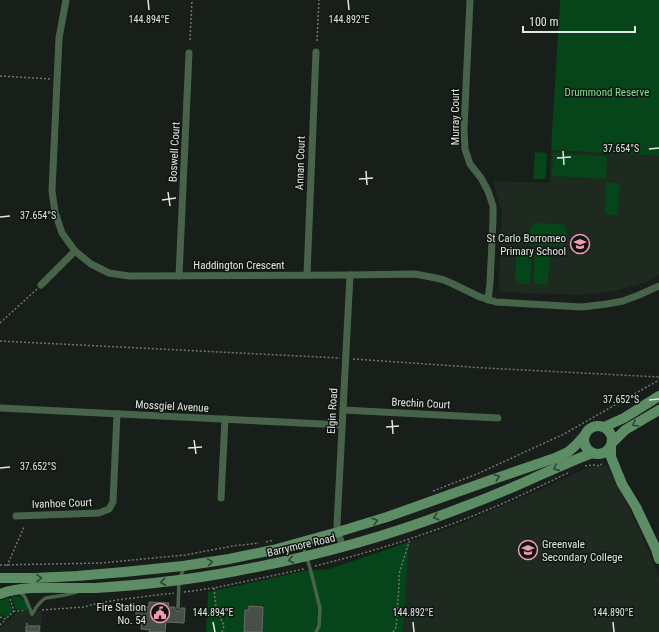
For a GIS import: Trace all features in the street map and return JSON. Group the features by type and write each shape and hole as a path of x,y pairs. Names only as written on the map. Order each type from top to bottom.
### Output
{"street":[{"name":"Haddington Crescent","path":"66,0 58,38 52,191 55,212 62,233 75,251 91,264 109,273 129,276 415,274 436,278 451,283 474,295 499,303 582,307 623,301 659,286"},
{"name":"Murray Court","path":"470,0 464,130 465,149 470,164 481,178 488,191 493,206 494,220 488,300"},
{"name":"Annan Court","path":"307,275 316,52"},
{"name":"Boswell Court","path":"179,276 189,53"},
{"path":"41,284 75,251"},
{"name":"Elgin Road","path":"343,548 337,525 350,275"},
{"path":"604,427 624,418 659,396"},
{"name":"Mossgiel Avenue","path":"0,408 342,425"},
{"name":"Brechin Court","path":"343,410 498,418"},
{"path":"595,454 604,454 608,451 614,439 625,430 659,410"},
{"name":"Ivanhoe Court","path":"16,516 99,513 109,509 113,502 117,414"},
{"path":"221,498 225,419"},
{"path":"617,473 607,460 586,448 584,442 585,435 588,430 593,427 604,427 611,433 611,457 617,473 636,507 656,549 659,559"},
{"name":"Barrymore Road","path":"0,578 77,576 124,572 229,559 258,553 338,532 387,517 554,458 568,452 585,435"},
{"name":"Barrymore Road","path":"5,596 17,589 93,588 179,580 236,571 343,548 458,509 595,454"}],"lane":[{"path":"302,542 320,608 319,626 316,632"},
{"path":"178,608 179,580 185,565"},
{"path":"17,589 25,597 33,610 43,599 93,588"}],"path":[{"path":"190,40 192,0"},
{"path":"317,41 319,0"},
{"path":"0,76 57,79"},
{"path":"0,323 41,284"},
{"path":"0,341 346,358 659,377"},
{"path":"7,566 24,527"},
{"path":"393,632 396,627 399,574 411,538"},
{"path":"214,588 216,606 224,626 222,632"},
{"path":"5,596 14,611"},
{"path":"0,625 14,611 88,606"},
{"path":"0,617 6,619"}],"shaded area":[{"name":"St Carlo Borromeo Primary School","path":"551,150 659,156 659,275 647,282 615,291 579,295 503,292 500,289 502,212 493,181 549,183"},
{"name":"Greenvale Secondary College","path":"606,464 642,534 659,579 659,632 403,632 409,542 451,528 589,467 601,467"},
{"path":"18,611 42,611 41,632 0,632 0,629"}],"green space":[{"name":"Drummond Reserve","path":"560,0 659,0 659,156 551,150"},
{"path":"535,152 547,153 546,179 533,179"},
{"path":"553,153 607,156 606,179 552,176"},
{"path":"606,182 620,183 618,215 605,214"},
{"path":"535,223 564,225 567,231 566,243 561,246 532,244 530,242 530,231 531,227"},
{"path":"516,249 532,250 530,284 515,283"},
{"path":"535,250 550,251 548,285 533,284"},
{"path":"409,542 403,632 206,632 208,592 304,571 329,569"},
{"path":"19,596 23,599 28,609 15,609 11,597"},
{"path":"8,597 13,611 7,617 0,615 0,601"}],"building":[{"name":"Fire Station No. 54","path":"149,602 169,603 168,607 175,607 175,610 178,611 180,611 181,608 185,608 184,623 166,622 165,632 149,632 150,630 141,629 142,618 136,618 136,606 149,607"},
{"path":"249,606 263,607 262,632 244,632 245,610 249,610"},
{"path":"26,626 40,626 39,632 26,632"}],"place":[{"name":"St Carlo Borromeo Primary School","path":"580,244"},
{"name":"Greenvale Secondary College","path":"528,550"},
{"name":"Fire Station No. 54","path":"160,613"}]}
